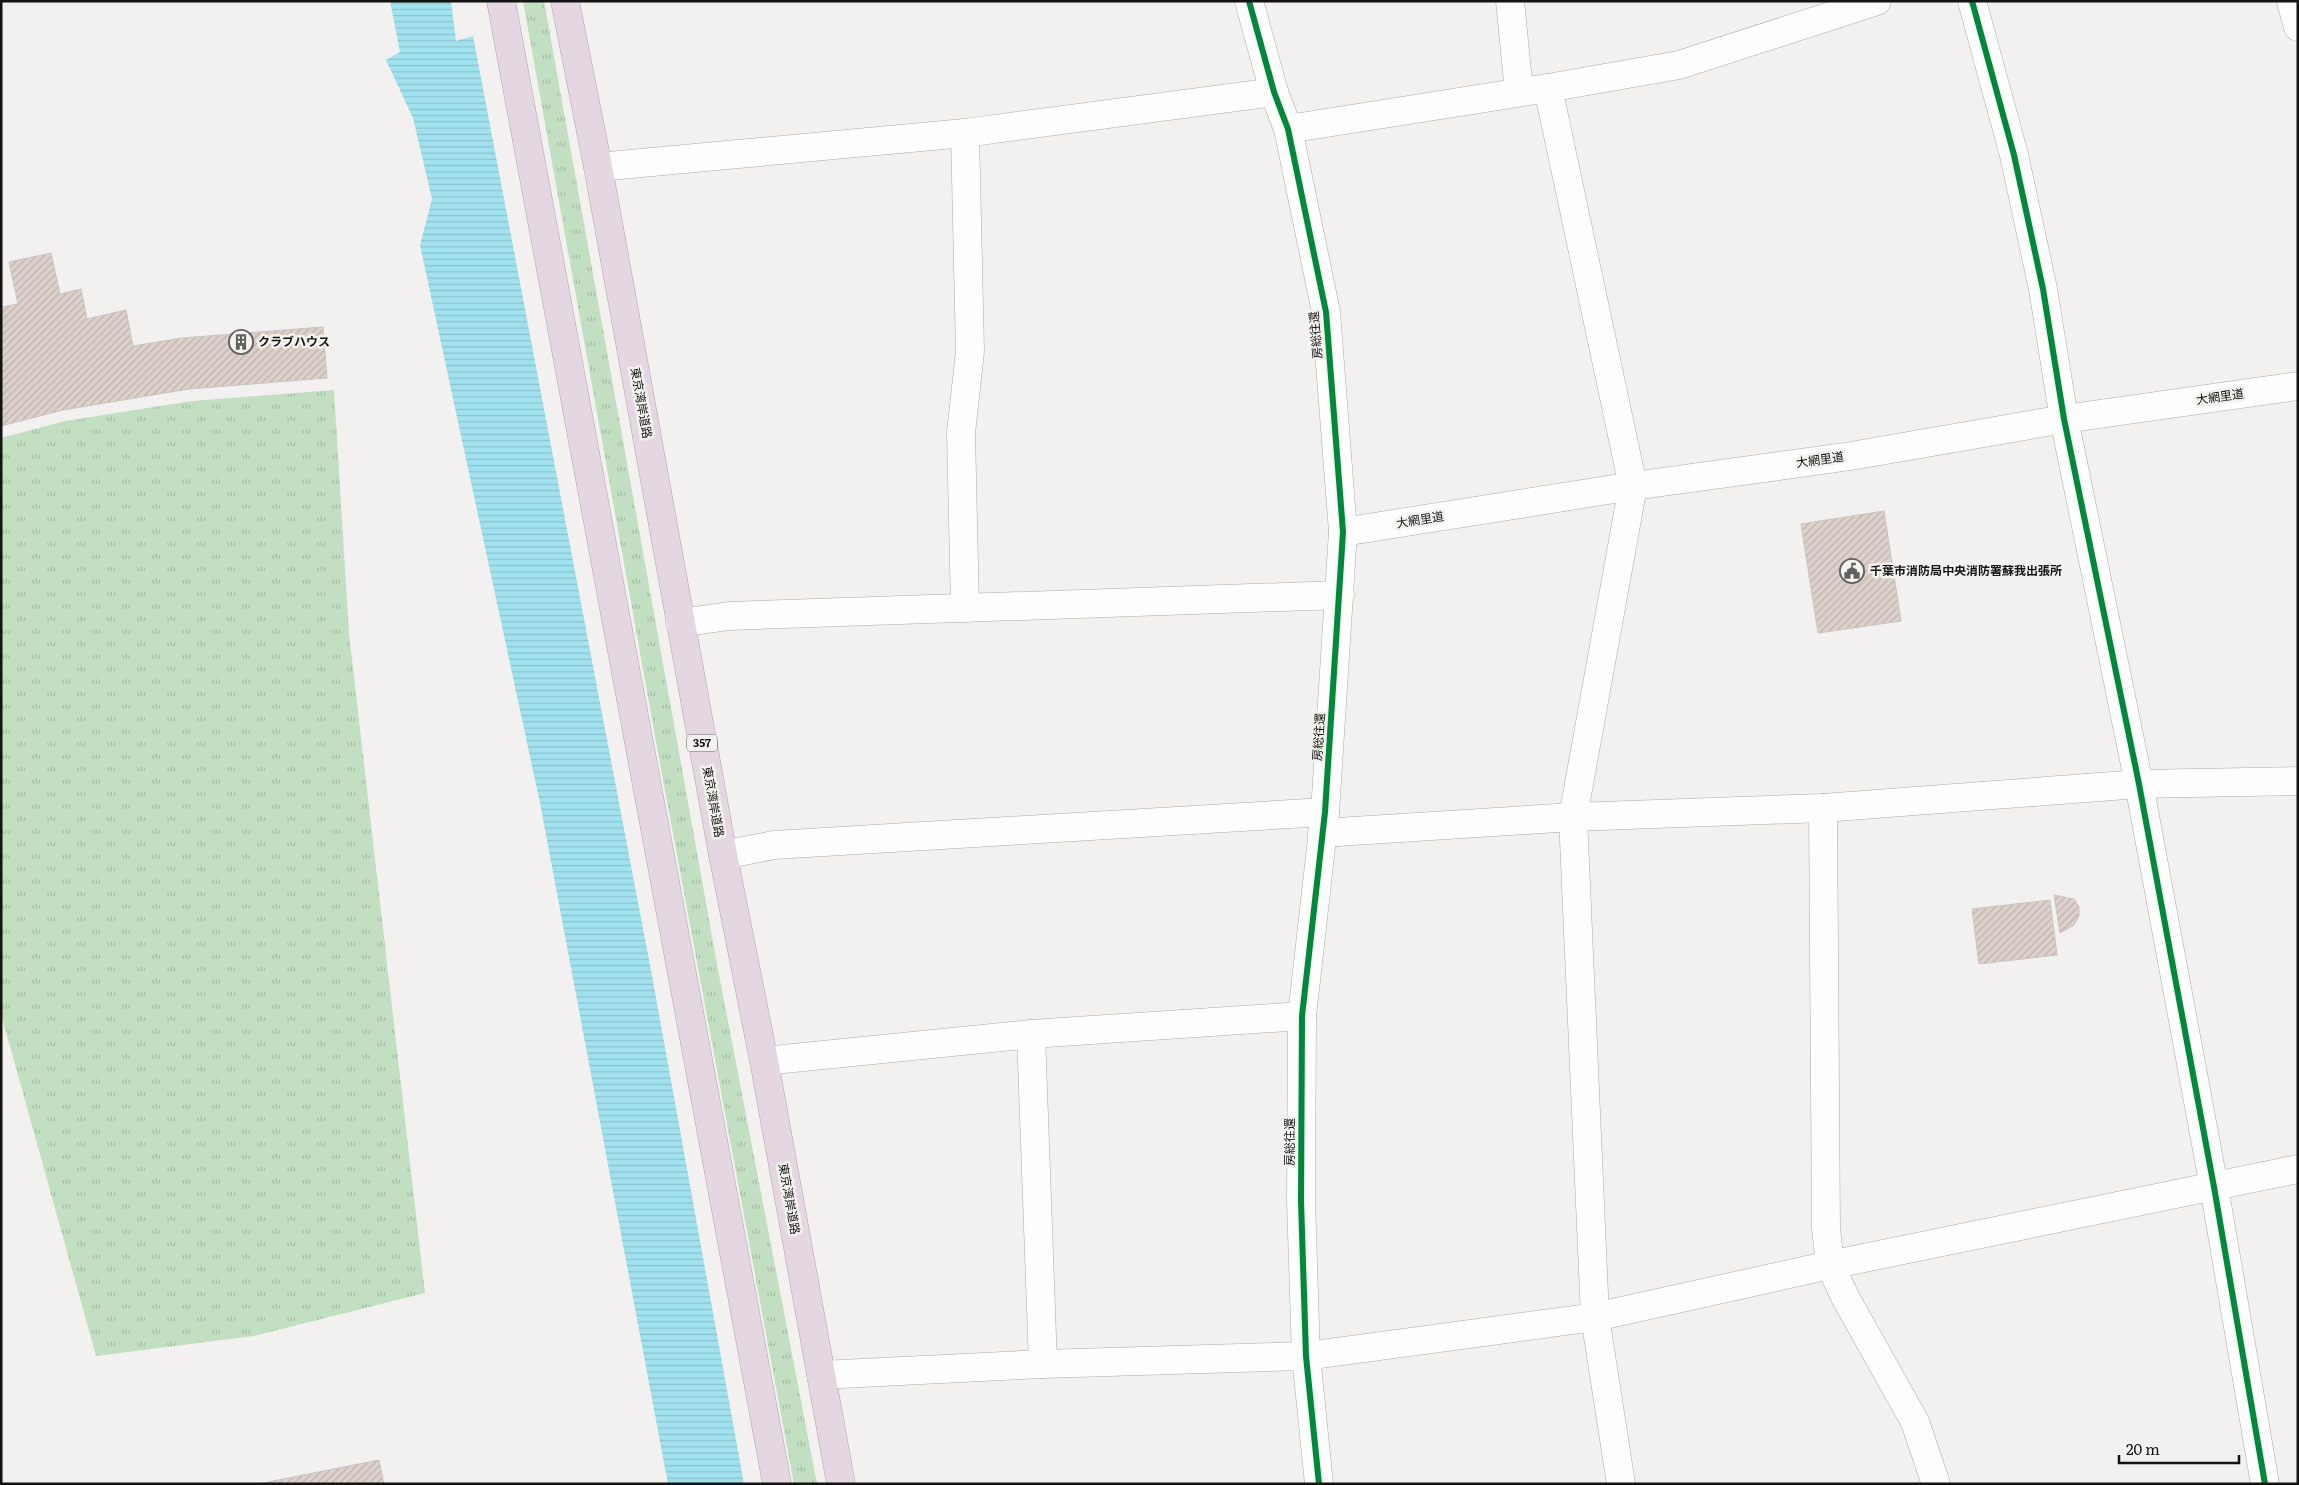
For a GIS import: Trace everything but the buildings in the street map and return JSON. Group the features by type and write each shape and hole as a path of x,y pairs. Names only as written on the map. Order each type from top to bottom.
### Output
{"highway":[{"path":"501,1 777,1484"},
{"name":"東京湾岸道路","path":"565,1 598,167 680,623 764,1061 841,1484"}],"street":[{"name":"房総往還","path":"1249,1 1274,92 1288,128 1326,312 1342,532 1340,595 1323,823 1302,1016 1300,1201 1306,1356 1319,1484"},
{"path":"1510,1 1519,92"},
{"path":"1288,128 1548,88 1679,65 1877,1"},
{"path":"1972,1 2016,165 2043,290 2064,419 2139,784 2214,1186 2265,1484"},
{"path":"2291,1 2298,27"},
{"path":"1548,88 1633,486 1573,817 1595,1317 1621,1484"},
{"path":"598,167 965,133 1274,92"},
{"path":"965,133 970,351 960,433 965,608"},
{"name":"大網里道","path":"1342,532 1633,486 1851,456 2064,419 2298,386"},
{"path":"680,623 729,616 1340,595"},
{"path":"723,855 774,844 1323,823 1823,808 2139,784 2298,781"},
{"path":"1823,808 1826,1228 1830,1265 1845,1297 1915,1422 1936,1484"},
{"path":"764,1061 1031,1034 1302,1016"},
{"path":"1031,1034 1044,1364"},
{"path":"821,1375 1044,1364 1306,1356 1595,1317 1830,1265 2298,1169"}],"green space":[{"path":"523,1 544,1 717,964 817,1484 794,1484 659,758"},
{"path":"334,390 349,633 425,1293 254,1336 96,1356 1,1014 1,438 65,421 192,401"}],"water":[{"path":"390,1 451,1 456,41 473,36 653,981 744,1484 668,1484 540,803 420,245 432,199 413,118 386,60 400,52"}],"cycle path":[{"path":"1249,1 1274,92 1288,129 1326,312 1343,532 1325,812 1302,1016 1301,1201 1306,1356 1319,1484"},
{"path":"1972,1 2014,155 2043,289 2064,419 2139,784 2214,1187 2265,1484"}],"place":[{"name":"クラブハウス","path":"241,342"},
{"name":"千葉市消防局中央消防署蘇我出張所","path":"1852,571"}]}
